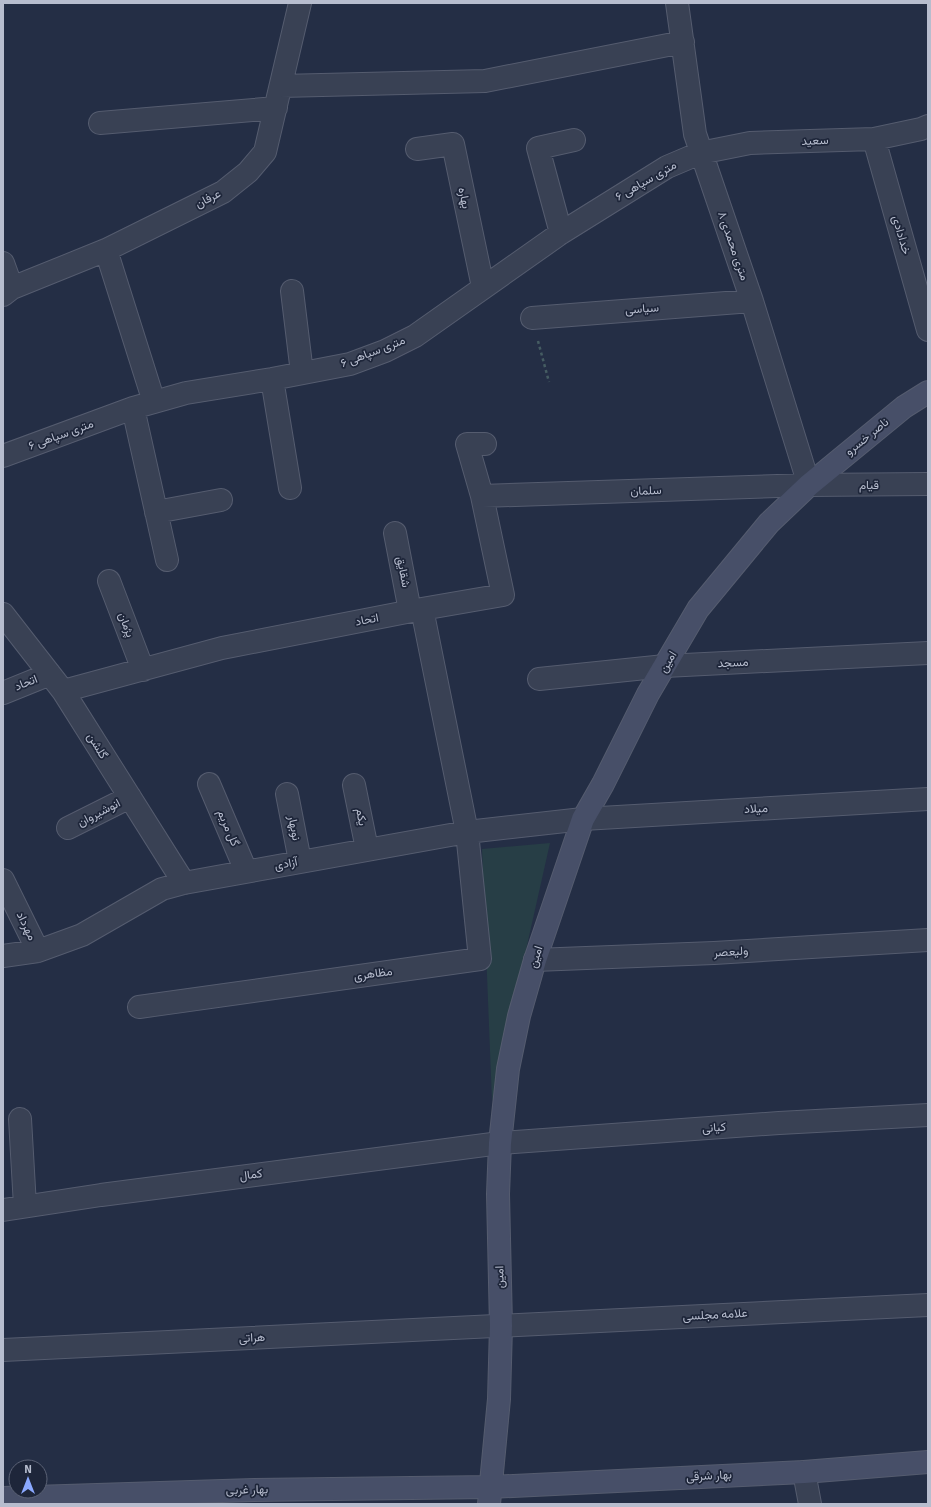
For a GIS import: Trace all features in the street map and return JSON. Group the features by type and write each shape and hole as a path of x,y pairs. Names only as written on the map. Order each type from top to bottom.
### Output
{"main road":[{"name":"ناصر خسرو","path":"809,485 904,407 928,392"},
{"name":"امین","path":"489,1495 499,1399 501,1326 498,1194 500,1143 510,1062 519,1016 535,960 583,819 603,784 648,694 666,666 698,609 769,523 809,485"},
{"name":"بهار شرقی","path":"489,1495 928,1462"},
{"name":"بهار غربی","path":"3,1498 489,1495"}],"street":[{"name":"عرفان","path":"8,291 106,250 223,192 248,172 265,152 300,3"},
{"name":"۸ متری محمدی","path":"677,3 694,134 752,301 809,485"},
{"path":"281,86 485,81 683,42"},
{"path":"100,123 276,108"},
{"name":"سعید","path":"700,153 750,143 874,139 921,130 928,126"},
{"name":"خدادادی","path":"874,139 928,330"},
{"path":"561,232 538,148 574,140"},
{"name":"بهاره","path":"417,149 453,144 483,287"},
{"name":"۶ متری سپاهی","path":"3,456 143,405 186,393 350,364 385,351 414,336 561,232 667,167 700,153"},
{"path":"106,250 143,405 156,512 167,560"},
{"path":"3,263 8,291"},
{"path":"292,291 302,373"},
{"name":"سیاسی","path":"532,318 752,301"},
{"path":"272,379 290,488"},
{"name":"اتحاد","path":"63,691 222,648 416,610 503,596 482,496 467,444 485,444"},
{"name":"قیام","path":"809,485 928,484"},
{"name":"سلمان","path":"482,496 809,485"},
{"path":"156,512 221,500"},
{"name":"شقایق","path":"395,533 416,610 467,832"},
{"name":"پژمان","path":"109,581 143,670"},
{"name":"گلشن","path":"3,614 63,691 184,883"},
{"name":"مسجد","path":"539,679 666,666 928,654"},
{"name":"اتحاد","path":"3,693 50,674"},
{"name":"گل مریم","path":"209,784 246,871"},
{"name":"یکم","path":"354,785 367,849"},
{"name":"نوبهار","path":"287,794 300,861"},
{"name":"انوشیروان","path":"68,828 130,797"},
{"name":"میلاد","path":"583,819 928,799"},
{"name":"آزادی","path":"3,956 38,950 82,935 162,889 184,883 467,832 583,819"},
{"name":"مظاهری","path":"139,1007 480,959 467,832"},
{"name":"مهرداد","path":"3,880 38,950"},
{"name":"ولیعصر","path":"535,960 714,953 928,940"},
{"name":"کیانی","path":"500,1143 779,1123 928,1115"},
{"path":"20,1119 25,1206"},
{"name":"کمال","path":"3,1210 180,1184 500,1143"},
{"name":"علامه مجلسی","path":"501,1326 928,1305"},
{"name":"هراتی","path":"3,1350 501,1326"},
{"path":"804,1472 810,1504"}],"path":[{"path":"532,318 549,382"}],"shaded area":[{"path":"550,843 492,1101 482,849"}]}
